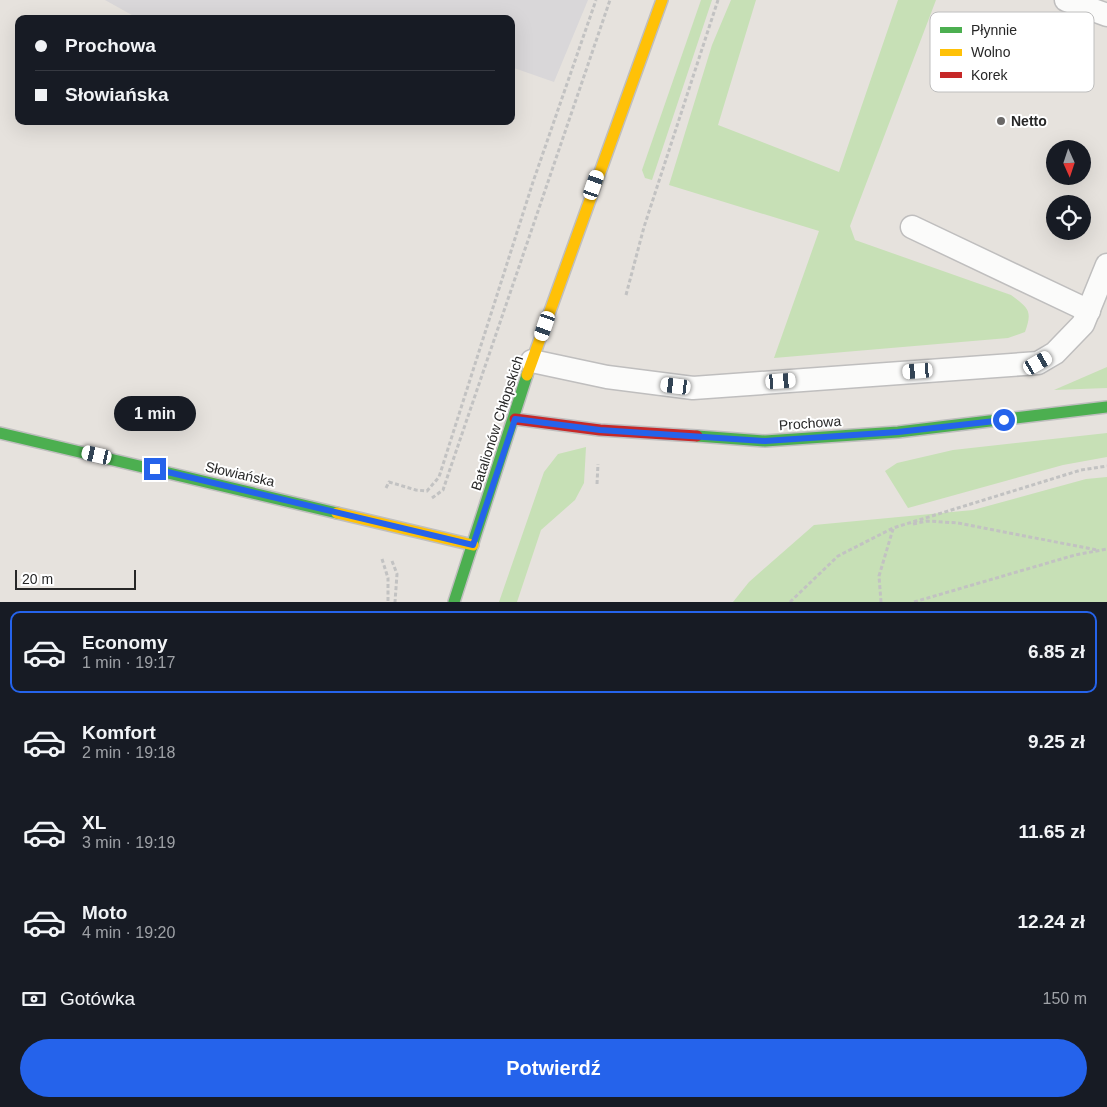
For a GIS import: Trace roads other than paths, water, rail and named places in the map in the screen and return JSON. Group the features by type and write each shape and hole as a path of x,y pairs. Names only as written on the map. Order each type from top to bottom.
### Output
{"street":[{"name":"Batalionów Chłopskich","path":"454,602 515,419 532,361 662,0"},
{"name":"Prochowa","path":"515,419 600,430 765,441 898,432 1107,407"},
{"name":"Słowiańska","path":"0,432 473,545"}],"lane":[{"path":"1066,0 1107,15"},
{"path":"912,227 1089,311"},
{"path":"532,361 607,377 693,388 1038,363 1055,353 1083,324 1107,265"}],"place":[{"name":"Netto","path":"1001,121"}]}
